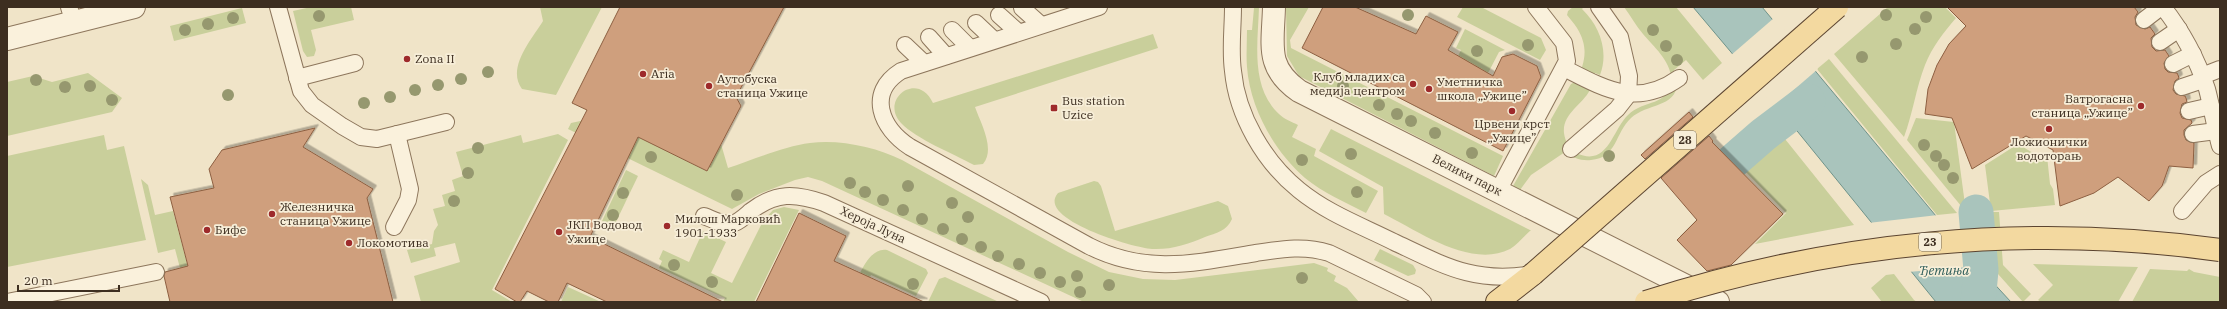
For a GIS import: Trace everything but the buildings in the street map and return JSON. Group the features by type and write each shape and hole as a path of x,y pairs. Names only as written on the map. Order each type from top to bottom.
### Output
{"main road":[{"name":"28","path":"1497,302 1533,274 1837,7"},
{"name":"23","path":"1646,302 1739,275 1846,253 1960,240 2019,237 2086,238 2167,243 2220,250"}],"street":[{"path":"7,39 71,15 134,7"},
{"name":"Велики парк","path":"1274,7 1274,61 1278,71 1285,81 1317,101 1718,302"}],"lane":[{"path":"278,7 301,91 308,102 348,130 366,139 397,134 446,122"},
{"path":"1233,7 1233,72 1243,110 1264,152 1280,172 1299,190 1343,218 1427,258 1466,274 1506,277 1533,274"},
{"path":"1571,149 1617,109 1628,95 1629,76 1620,36 1599,7"},
{"path":"2144,20 2162,7 2179,29 2193,54 2202,78 2211,106 2220,146"},
{"path":"1022,8 1041,25"},
{"path":"1092,8 1059,12 1041,25 924,62 898,73 885,87 880,105 882,115 891,132 898,139 1103,253 1130,261 1162,266 1291,248 1314,248 1329,253 1416,295 1424,302"},
{"path":"1498,191 1564,68 1567,56 1564,43 1539,8"},
{"path":"999,15 1018,32"},
{"path":"976,22 994,40"},
{"path":"2160,42 2179,29"},
{"path":"952,30 970,48"},
{"path":"928,37 946,56"},
{"path":"905,45 924,62"},
{"path":"2173,64 2193,54"},
{"path":"297,78 355,62"},
{"path":"1564,68 1600,85 1628,95 1650,93 1663,88 1679,78"},
{"path":"2182,87 2220,69"},
{"path":"2189,111 2211,106"},
{"path":"2193,134 2216,131"},
{"path":"394,226 408,200 410,189 397,134"},
{"path":"1589,237 1602,222 1657,173"},
{"path":"2182,211 2203,187 2220,174"},
{"name":"Хероја Луна","path":"704,216 724,224 732,224 766,201 791,195 804,196 831,206 1041,302"},
{"path":"8,302 156,272"}],"green space":[{"path":"311,7 351,7 354,20 311,30 316,50 314,56 307,57 303,51 293,11"},
{"path":"540,7 602,7 556,95 522,89 518,81 517,72 522,54 543,21"},
{"path":"1259,7 1257,49 1258,64 1264,91 1270,103 1281,116 1298,125 1292,137 1316,149 1314,156 1378,191 1366,213 1327,193 1305,178 1283,155 1258,113 1249,82 1247,62 1247,30 1252,30 1254,8"},
{"path":"1286,7 1309,7 1290,40 1291,48 1503,156 1494,176 1299,76 1287,56"},
{"path":"1463,7 1481,7 1541,38 1546,50 1540,60 1457,17"},
{"path":"1573,7 1584,7 1582,9 1594,23 1601,40 1604,57 1600,75 1595,73 1590,90 1569,115 1564,126 1566,142 1576,153 1587,156 1595,156 1602,152 1628,115 1634,110 1661,99 1666,95 1669,89 1671,80 1670,73 1665,61 1657,49 1640,31 1624,7 1676,7 1722,63 1703,80 1686,60 1674,70 1677,83 1675,92 1671,98 1631,118 1611,150 1606,155 1600,158 1584,160 1565,152 1531,175 1520,190 1513,186 1571,84 1577,81 1584,61 1584,48 1581,35 1567,15 1568,11"},
{"path":"1888,7 1945,7 1956,18 1939,40 1928,58 1919,83 1904,137 1834,54"},
{"path":"242,8 246,23 174,41 170,26"},
{"path":"1465,29 1505,50 1499,52 1487,75 1456,60 1461,50 1456,48"},
{"path":"1153,34 1158,48 975,107 988,143 987,158 983,164 974,165 916,135 901,123 895,114 895,105 898,97 910,88 919,89 926,93 933,103"},
{"path":"1829,59 1957,213 1937,215 1817,69"},
{"path":"88,73 122,98 112,112 7,136 7,82 33,76 52,82"},
{"path":"589,112 707,171 721,144 728,168 779,150 810,143 833,142 857,145 881,151 902,160 1068,252 1109,272 1143,279 1175,280 1314,263 1328,268 1327,271 1336,276 1334,281 1347,288 1359,302 1084,302 822,181 808,177 795,180 759,194 732,209 568,129 571,123 585,120"},
{"path":"1765,114 1771,123 1730,158 1723,152"},
{"path":"1916,118 1954,122 1966,212 1907,140"},
{"path":"1331,129 1531,230 1510,249 1495,254 1479,254 1462,251 1429,238 1384,214 1383,187 1319,151"},
{"path":"1777,129 1854,225 1755,244 1786,213 1739,165 1701,203 1721,178"},
{"path":"558,134 568,140 492,290 512,302 421,302 414,276 460,262 455,243 434,248 436,256 411,263 407,250 432,244 434,231 438,225 433,209 445,206 442,195 455,191 452,180 463,176 456,152 521,135 523,143"},
{"path":"104,135 107,150 124,146 146,240 7,267 7,156"},
{"path":"2018,144 2033,153 2047,156 2050,184 2053,189 2055,205 1991,211 1985,165"},
{"path":"626,170 638,176 614,226 602,221"},
{"path":"141,179 148,185 155,215 173,211 188,267 180,268 175,249 158,253"},
{"path":"1094,181 1098,182 1101,186 1115,231 1218,201 1228,206 1232,219 1230,223 1221,231 1192,242 1166,249 1152,249 1126,243 1108,238 1090,230 1073,222 1060,213 1055,203 1058,193"},
{"path":"784,207 799,210 754,302 723,302 725,298 659,268 662,261 659,259 663,250 689,262 703,231 726,242 711,273 732,283 763,221 773,210"},
{"path":"1985,212 1999,212 2003,265 2031,294 2023,302 1990,265"},
{"path":"1380,249 1413,265 1416,270 1415,274 1408,276 1374,260"},
{"path":"880,250 887,250 926,269 928,273 916,296 871,275 857,302 847,302 867,261 873,254"},
{"path":"2033,264 2138,267 2118,302 2041,302 2038,300 2053,285"},
{"path":"2150,269 2187,271 2189,269 2194,272 2220,277 2220,302 2132,302"},
{"path":"1894,274 1917,302 1882,302 1871,288 1886,275"},
{"path":"945,277 999,302 928,302 939,279"},
{"path":"568,287 601,302 561,302"}],"water":[{"name":"Ђетиња","path":"1693,7 1762,7 1976,264 2011,302 1936,302 1789,121"}],"pier":[{"path":"1774,18 1818,69 1774,107 1730,56"},
{"path":"1938,215 1980,266 1908,272 1868,223"}],"waterway":[{"path":"1716,176 1763,135 1808,101"},
{"path":"1976,212 1981,270 1978,302"}],"place":[{"name":"Zona II","path":"407,59"},
{"name":"Aria","path":"643,74"},
{"name":"Клуб младих са медија центром","path":"1413,84"},
{"name":"Аутобуска станица Ужице","path":"709,86"},
{"name":"Уметничка школа „Ужице”","path":"1429,89"},
{"name":"Ватрогасна станица „Ужице”","path":"2141,106"},
{"name":"Bus station Uzice","path":"1054,108"},
{"name":"Црвени крст „Ужице”","path":"1512,111"},
{"name":"Ложионички водоторањ","path":"2049,129"},
{"name":"Железничка станица Ужице","path":"272,214"},
{"name":"Милош Марковић 1901-1933","path":"667,226"},
{"name":"Бифе","path":"207,230"},
{"name":"ЈКП Водовод Ужице","path":"559,232"},
{"name":"Локомотива","path":"349,243"}]}
